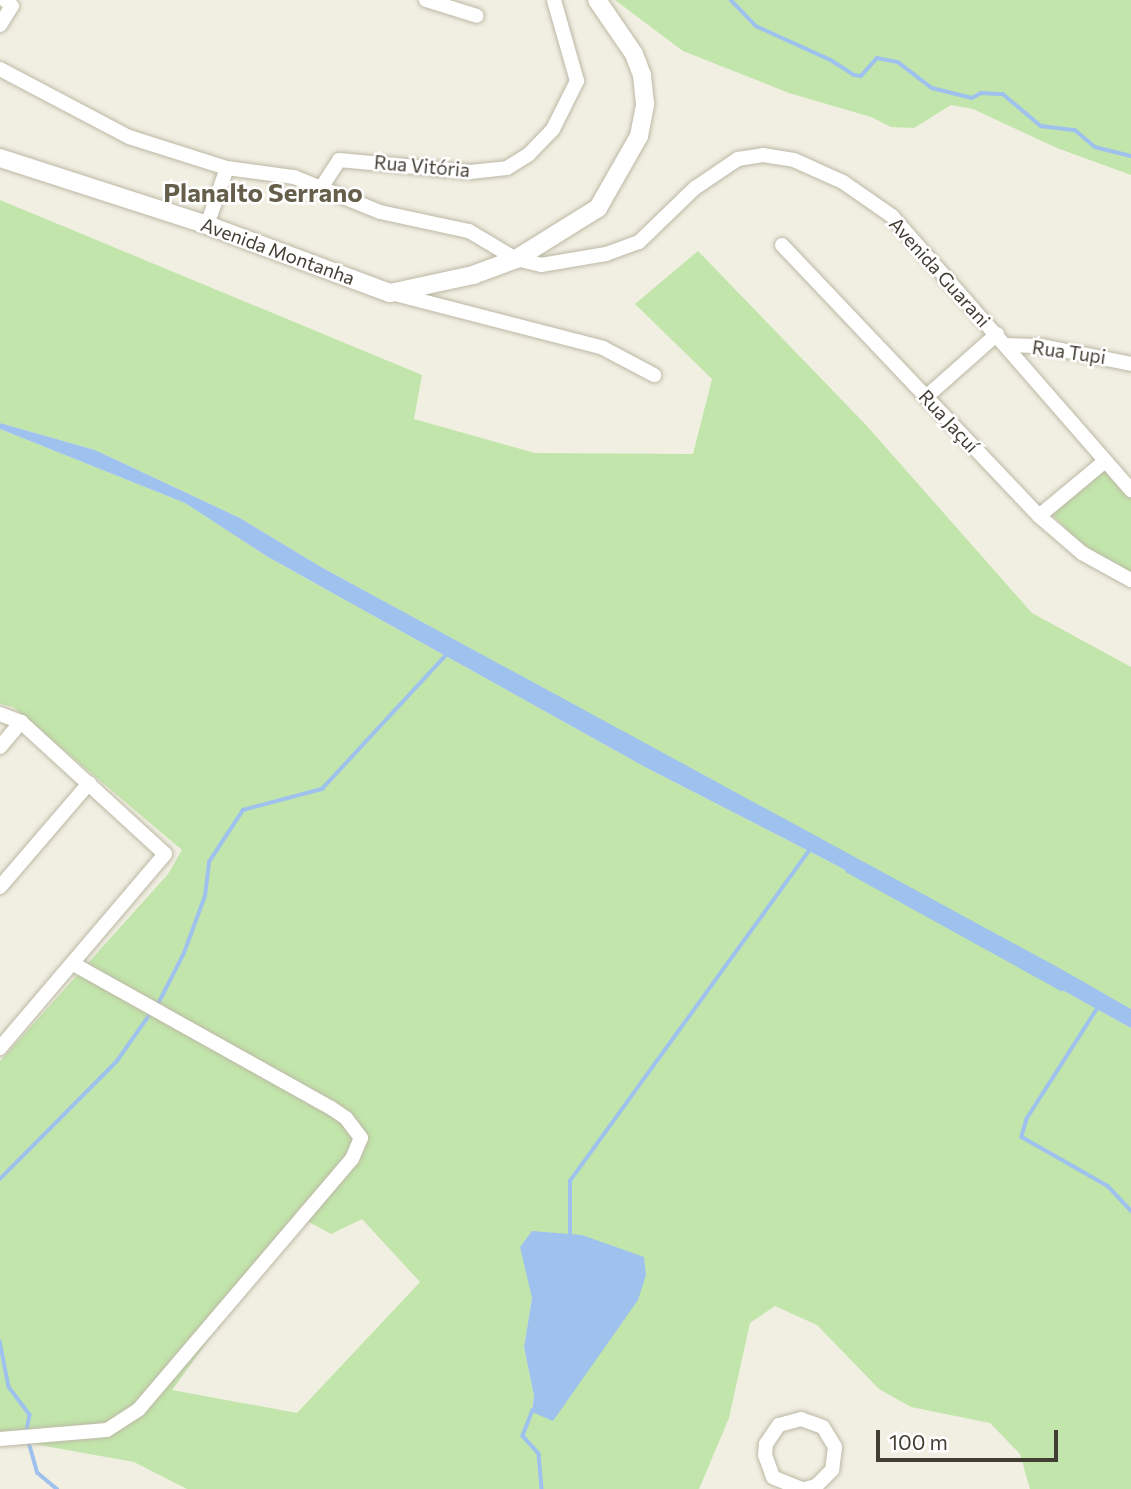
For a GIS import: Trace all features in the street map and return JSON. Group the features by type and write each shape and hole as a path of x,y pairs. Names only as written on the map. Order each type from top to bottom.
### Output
{"street":[{"path":"0,25 12,6 5,0"},
{"path":"426,0 477,16"},
{"name":"Rua Vitória","path":"321,188 339,160 470,172 507,168 529,154 553,130 577,81 554,0"},
{"path":"390,293 473,275 516,259 598,208 639,136 645,104 634,54 597,0"},
{"path":"0,69 129,137 227,168 294,177 380,212 469,231 516,259"},
{"name":"Avenida Guarani","path":"516,259 541,265 559,264 639,242 716,171 738,159 763,155 794,160 843,182 892,216 1131,490"},
{"name":"Avenida Montanha","path":"0,158 207,225 390,293"},
{"path":"207,225 227,168"},
{"path":"550,239 551,252 559,264"},
{"name":"Rua Jaçuí","path":"782,245 1039,516 1082,553 1131,580"},
{"path":"390,293 603,348 654,375"},
{"path":"926,397 1001,340"},
{"name":"Rua Tupi","path":"1001,340 1131,364"},
{"path":"1039,516 1104,462"},
{"path":"0,714 21,722 165,854 75,965 0,1048"},
{"path":"0,747 21,722"},
{"path":"0,887 89,783"},
{"path":"0,1439 107,1430 139,1409 359,1148 361,1138 346,1118 75,965"},
{"path":"801,1419 823,1427 835,1447 832,1470 825,1479 803,1489 782,1487 767,1467 766,1444 779,1425 801,1419"}],"green space":[{"path":"615,0 1131,0 1131,175 1057,148 973,109 951,105 914,128 891,127 871,117 789,93 683,51"},
{"path":"0,200 422,375 414,419 535,453 693,454 712,379 635,304 698,251 866,425 1032,613 1131,667 1131,1009 321,567 240,518 95,450 0,423"},
{"path":"0,429 185,503 268,557 645,767 832,863 1131,1028 1131,1489 1030,1489 1020,1454 990,1423 911,1407 879,1389 817,1325 775,1306 750,1323 729,1418 699,1489 187,1489 134,1462 0,1438 0,1061 168,874 182,850 13,707 0,704","holes":["298,1216 331,1234 362,1219 420,1282 297,1413 172,1390","532,1298 553,1420 532,1411 534,1396 524,1347"]},
{"path":"1103,467 1131,498 1131,574 1088,552 1051,513"}],"water":[{"path":"0,423 95,450 240,518 321,567 1131,1009 1131,1028 832,863 645,767 268,557 185,503 0,429"},
{"path":"532,1231 582,1235 644,1257 646,1275 638,1300 553,1421 532,1412 534,1396 524,1347 532,1298 520,1247"}],"waterway":[{"path":"731,0 756,26 831,60 854,75 861,76 877,58 898,62 932,88 972,98 981,93 1003,94 1041,126 1075,130 1095,147 1131,156"},
{"path":"157,1006 184,953 205,896 209,862 243,810 322,789 448,653"},
{"path":"570,1238 570,1181 810,850"},
{"path":"848,871 1062,989"},
{"path":"1098,1008 1027,1119 1022,1137 1108,1186 1131,1211"},
{"path":"0,1179 117,1061 150,1014"},
{"path":"0,1341 9,1387 30,1415 27,1431"},
{"path":"533,1410 523,1436 539,1454 542,1489"},
{"path":"28,1439 38,1473 57,1489"}],"district":[{"name":"Planalto Serrano","path":"263,192"}]}
